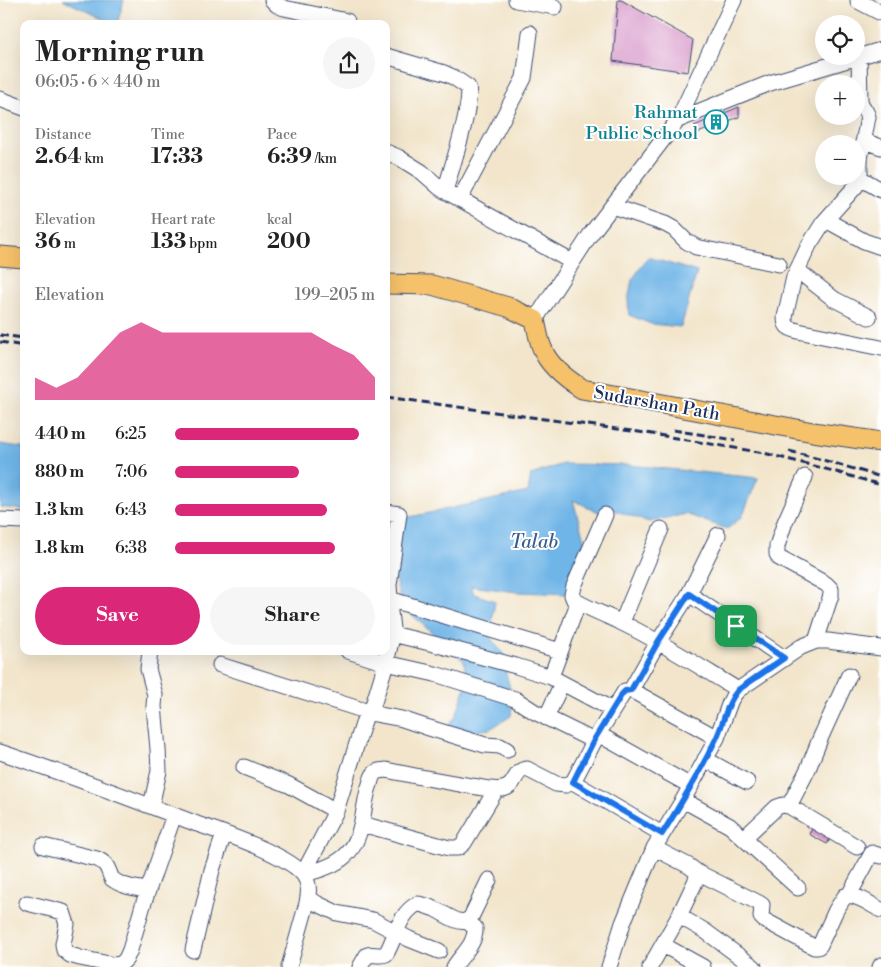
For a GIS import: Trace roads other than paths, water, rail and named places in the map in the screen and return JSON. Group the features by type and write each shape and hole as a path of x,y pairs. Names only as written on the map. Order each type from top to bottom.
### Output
{"main road":[{"path":"0,256 20,258"},
{"path":"390,284 432,285 508,307 535,320"},
{"name":"Sudarshan Path","path":"535,320 543,351 547,357 567,379 582,389 813,432 881,442"}],"street":[{"path":"272,0 284,8 342,20"},
{"path":"516,0 555,7"},
{"path":"535,320 590,236 678,120 734,0"},
{"path":"858,0 881,13"},
{"path":"460,199 524,78 530,33"},
{"path":"865,55 881,50"},
{"path":"390,57 444,73 468,87 470,92 466,113 445,191"},
{"path":"678,120 770,83 832,65"},
{"path":"860,65 860,100 861,106 868,117 865,135"},
{"path":"0,99 20,106"},
{"path":"865,141 881,147"},
{"path":"390,154 422,172 445,191 572,262"},
{"path":"865,181 881,190"},
{"path":"856,185 826,220 809,246 792,285 785,323 788,327 798,331 881,348"},
{"path":"612,206 665,224 696,247 779,264"},
{"path":"826,220 864,241 881,247"},
{"path":"797,270 834,299 869,317"},
{"path":"805,477 785,522 777,546 777,554 779,558 826,584 830,589 831,595 816,641"},
{"path":"390,513 399,514 390,578"},
{"path":"605,515 574,586 572,595 574,600 622,622 738,690"},
{"path":"0,520 20,521"},
{"path":"622,622 661,529"},
{"path":"631,690 658,642 689,594 718,534"},
{"path":"689,594 784,658"},
{"path":"390,599 560,651"},
{"path":"546,718 556,680 560,651 578,603"},
{"path":"390,612 392,634 390,644"},
{"path":"392,634 507,664 556,680 613,710"},
{"path":"609,967 623,923 654,848 705,759 716,738 730,702 738,690 801,647 816,641 881,648"},
{"path":"150,655 148,669 155,696 154,706 159,764 150,806"},
{"path":"361,655 435,674 515,699 546,718 596,737 690,786"},
{"path":"303,874 336,811 388,655"},
{"path":"220,665 369,712 402,719 485,745 500,746 507,750"},
{"path":"789,806 808,769 849,675"},
{"path":"303,874 335,863 346,856 352,848 362,824 373,775 377,771 386,770 496,790 508,788 519,771 527,769 556,784 566,785 573,782 596,737 622,694 625,691 631,690 716,738"},
{"path":"0,752 224,834 263,849 290,863 303,874 308,882 309,893 289,967"},
{"path":"705,759 747,782"},
{"path":"244,767 289,785 336,811"},
{"path":"573,782 662,834"},
{"path":"362,824 449,848 458,848 464,843 496,790"},
{"path":"683,800 730,826 798,888"},
{"path":"744,838 777,807 783,805 789,806 824,826 857,848"},
{"path":"27,903 63,912 67,924 64,950 70,955 114,966 121,964 126,959 174,815"},
{"path":"193,950 212,870 224,834"},
{"path":"43,846 97,859 108,866 112,880 118,884 148,890"},
{"path":"654,848 697,872 759,902 762,906 761,917 764,920 814,947 820,946 836,910 845,896 849,895 872,853 881,856"},
{"path":"650,967 679,916 696,880 697,872"},
{"path":"360,967 367,955 382,956 386,954 402,919 417,904 433,908 456,920 467,921 474,913 489,880"},
{"path":"849,895 855,896 881,910"},
{"path":"308,898 337,912 373,920 438,951"},
{"path":"679,916 705,930 754,967"},
{"path":"454,967 473,940 475,928 467,921"},
{"path":"663,945 703,967"}],"water":[{"path":"63,0 124,0 118,20 106,20"},
{"path":"648,257 697,272 681,327 651,324 629,315 628,300 632,280"},
{"path":"0,444 20,447 20,510 0,507"},
{"name":"Talab","path":"563,464 629,465 758,478 742,517 727,529 686,514 649,522 608,508 601,513 573,500 587,550 569,594 517,592 471,586 474,594 495,601 490,637 507,659 506,674 513,698 511,716 490,729 442,735 456,716 466,686 464,661 402,606 396,582 390,575 390,519 391,521 528,492 531,475"}],"railway":[{"path":"0,335 20,338"},
{"path":"0,342 20,345"},
{"path":"390,398 646,433 764,453 881,485"},
{"path":"673,430 735,440"},
{"path":"789,451 881,477"}],"place":[{"name":"Rahmat Public School","path":"716,122"}]}
